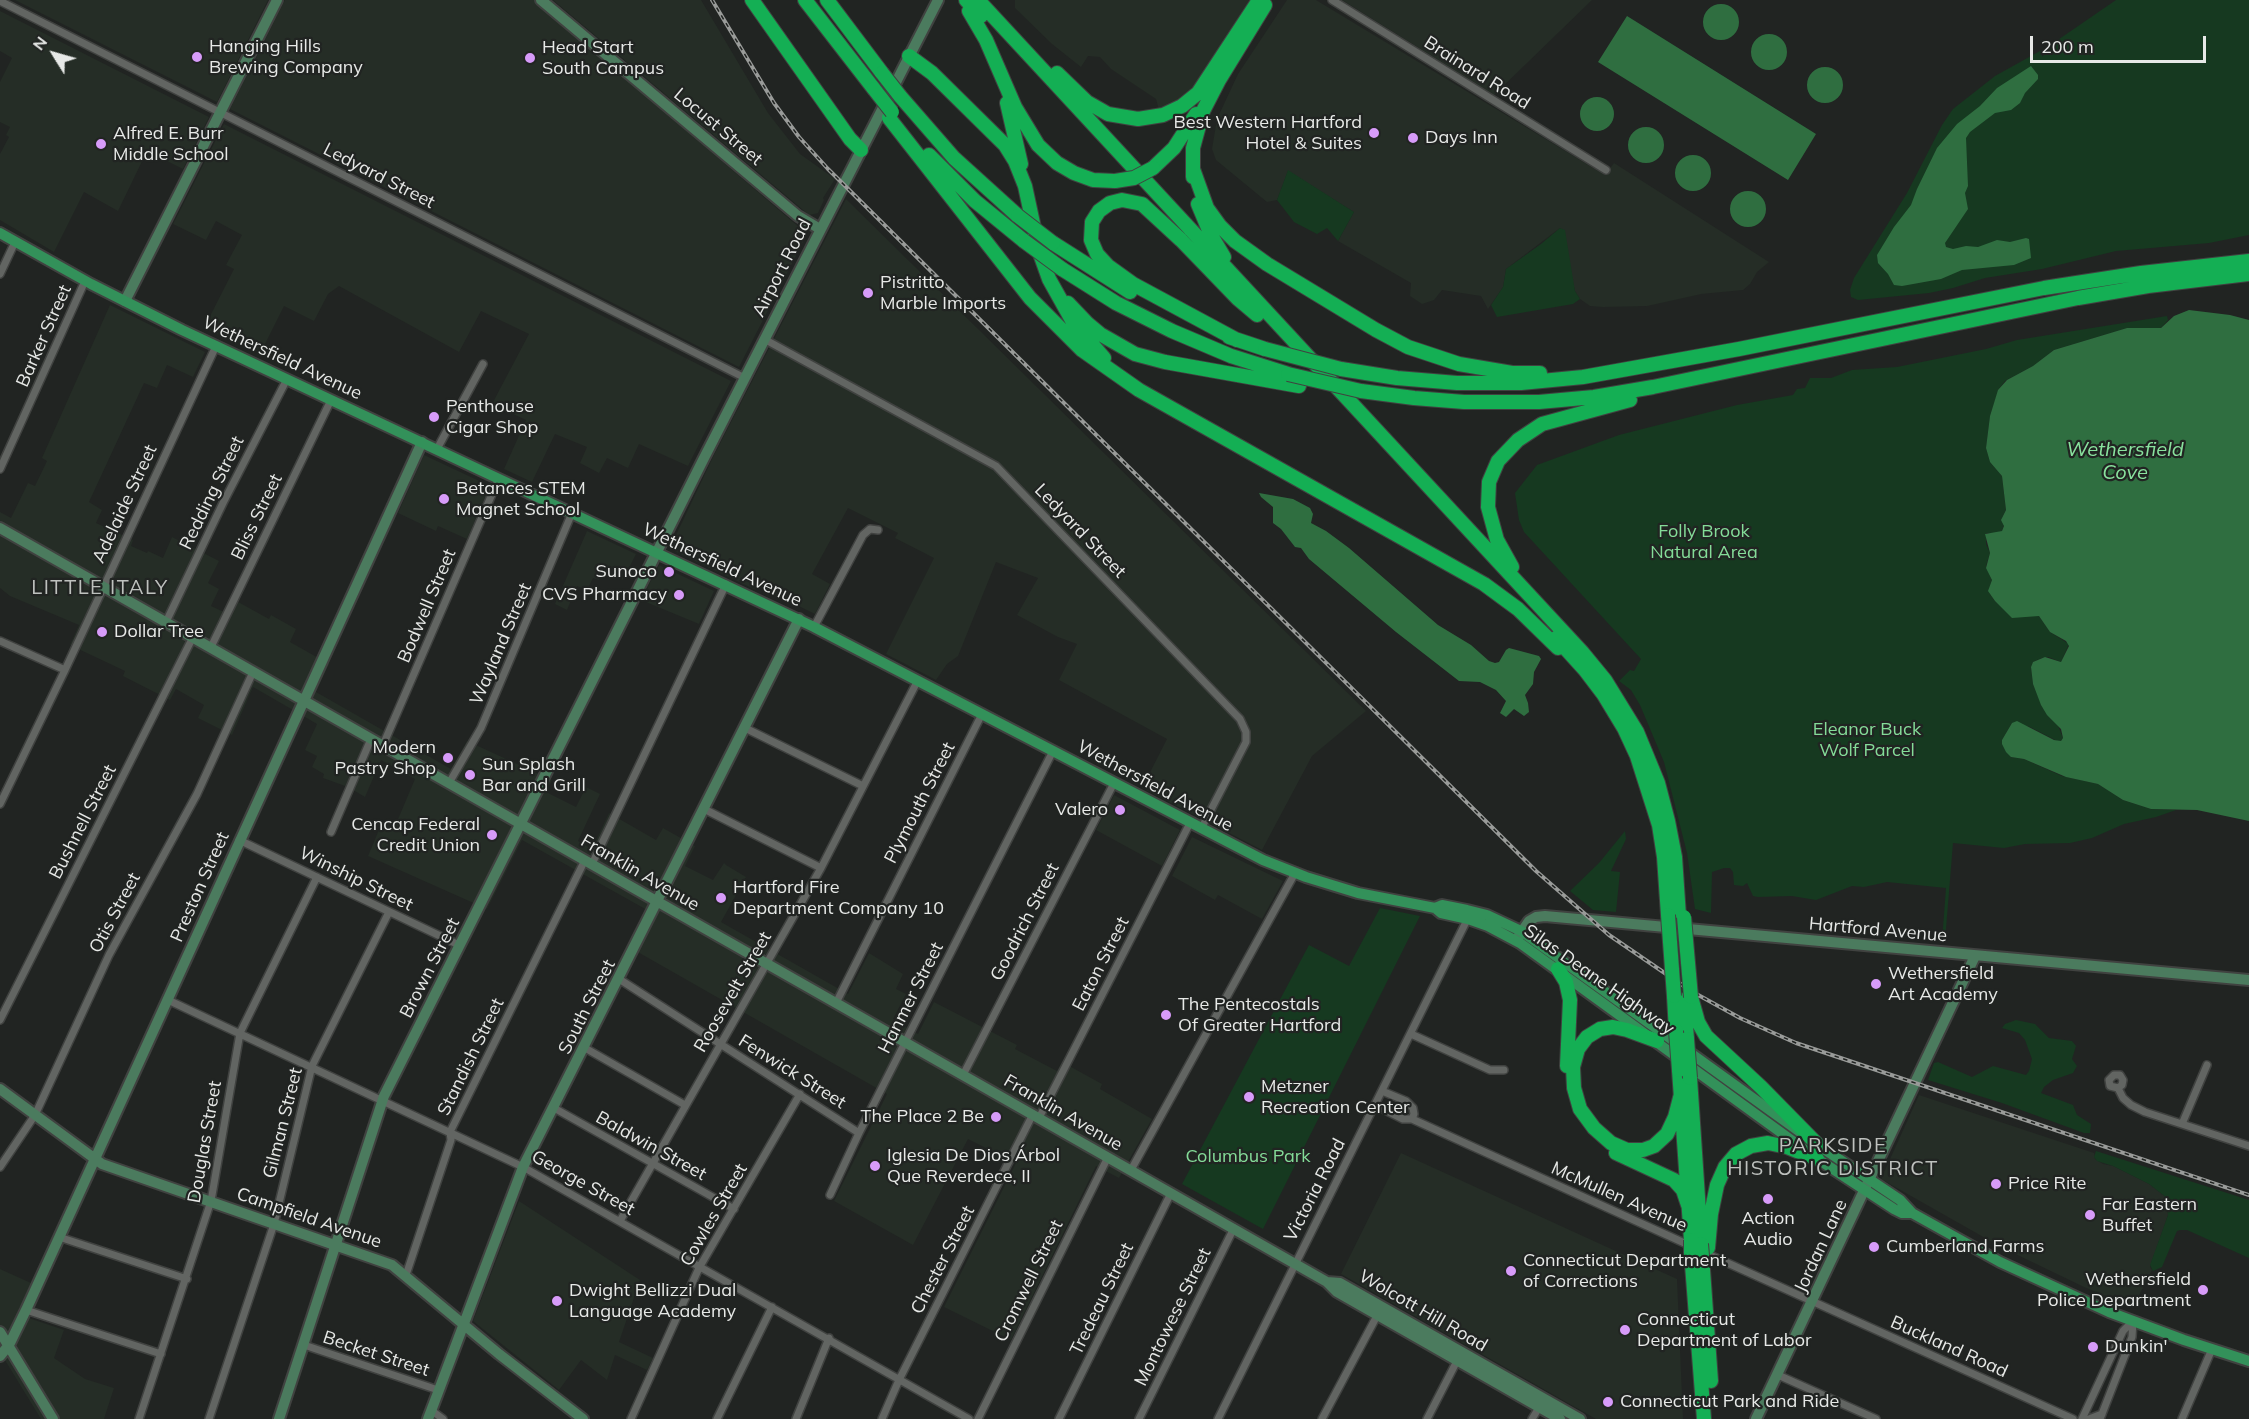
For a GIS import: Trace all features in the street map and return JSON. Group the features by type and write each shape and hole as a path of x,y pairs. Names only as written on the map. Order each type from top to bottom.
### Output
{"highway":[{"path":"752,0 850,139 861,150"},
{"path":"805,0 1018,284 1055,325 1082,350 1119,378 1467,575 1513,604 1553,642 1593,690 1624,735 1644,776"},
{"path":"826,0 900,96 954,158 1018,216 1053,243 1096,272 1141,298 1191,322 1265,349 1341,369 1409,380 1489,384 1555,380 1636,369 2033,290 2141,273 2249,261"},
{"path":"961,0 986,40 1002,81 1026,128 1046,154 1062,167 1079,175 1093,180 1115,181 1134,178 1153,168 1174,148 1268,0"},
{"path":"966,0 1557,625 1608,683 1642,742 1663,798 1676,873 1683,996 1684,1074 1706,1304 1713,1419"},
{"path":"978,0 1585,670 1604,695 1624,728 1644,776 1661,837 1677,916"},
{"path":"983,0 1087,102 1105,113 1131,119 1152,118 1168,113 1196,95 1257,0"},
{"path":"909,56 932,73 999,138 1015,161 1025,186"},
{"path":"1219,80 1197,127 1193,148 1196,199 1209,231 1223,255 1249,286 1260,312"},
{"path":"1002,81 1025,186 1030,238 1067,314 1088,341 1128,378 1197,422"},
{"path":"891,115 963,189 1030,238 1062,269 1116,303 1172,331 1224,353 1288,374 1370,394 1453,402 1539,402 1615,394 2086,296 2249,274"},
{"path":"1193,169 1207,208 1220,226 1240,246 1396,341 1448,361 1512,373 1636,369"},
{"path":"1237,340 1187,311 1133,284 1108,266 1097,254 1091,240 1092,222 1099,211 1116,201 1127,200 1142,204 1181,240 1238,299 1260,312"},
{"path":"1030,238 1068,302 1088,324 1118,346 1141,356 1165,362 1361,397 1370,394"},
{"path":"1557,625 1547,607 1508,562 1497,540 1490,516 1487,490 1498,461 1513,444 1542,424 1668,390 1701,377"},
{"path":"1555,962 1566,982 1570,996 1567,1079 1570,1099 1579,1118 1592,1136 1610,1149 1674,1180 1683,1190 1688,1205 1700,1250 1704,1419"},
{"path":"1683,996 1706,1036 1761,1087 1817,1144"},
{"path":"1657,1041 1613,1027 1600,1029 1587,1037 1578,1049 1573,1067 1578,1105 1589,1124 1606,1139 1623,1149 1638,1151 1654,1146 1667,1134 1675,1117 1684,1074"},
{"path":"1681,1094 1688,1205"},
{"path":"1700,1250 1710,1221 1717,1185 1725,1167 1736,1154 1750,1146 1768,1143 1787,1147 1817,1159"}],"main road":[{"name":"Wethersfield Avenue","path":"0,233 125,302 216,346 799,619 1244,851 1295,873 1366,895 1435,908"},
{"name":"Silas Deane Highway","path":"1435,908 1441,913 1469,915 1519,936 1817,1144 1868,1185"},
{"name":"Silas Deane Highway","path":"1555,962 1657,1041 1817,1159 1900,1200 1912,1213 1969,1246 2023,1273 2133,1321 2249,1361"}],"street":[{"path":"125,302 277,0"},
{"name":"Locust Street","path":"541,0 798,216 820,229"},
{"name":"Airport Road","path":"657,552 938,0"},
{"name":"Brainard Road","path":"1332,0 1606,170"},
{"name":"Ledyard Street","path":"0,1 744,378"},
{"path":"0,274 15,242"},
{"name":"Barker Street","path":"0,469 85,281"},
{"name":"Ledyard Street","path":"764,339 996,466 1240,719 1246,732 1246,742 1201,829"},
{"name":"Adelaide Street","path":"0,804 216,346"},
{"path":"437,449 483,364"},
{"name":"Redding Street","path":"166,622 223,503 287,379"},
{"name":"Bliss Street","path":"211,648 331,400"},
{"name":"Preston Street","path":"0,1356 9,1345 26,1310 422,442"},
{"name":"Bodwell Street","path":"383,745 499,478"},
{"name":"Wayland Street","path":"449,783 481,728 572,513"},
{"name":"Franklin Avenue","path":"0,528 1327,1282"},
{"path":"814,627 863,535 870,530 878,530"},
{"name":"Brown Street","path":"279,1419 383,1101 657,552"},
{"name":"Standish Street","path":"406,1275 451,1140 450,1132 726,584"},
{"name":"South Street","path":"429,1415 524,1167 799,619"},
{"name":"Bushnell Street","path":"0,1020 193,637"},
{"path":"0,641 65,670"},
{"name":"Otis Street","path":"0,1167 35,1115 109,955 197,794 253,672"},
{"name":"Roosevelt Street","path":"620,1221 821,868 918,680"},
{"name":"Plymouth Street","path":"836,1003 981,714"},
{"path":"745,728 863,786"},
{"path":"331,832 371,739"},
{"name":"Hanmer Street","path":"830,1195 859,1133 1053,751"},
{"name":"Goodrich Street","path":"963,1075 1114,783"},
{"path":"704,809 821,868"},
{"name":"Eaton Street","path":"1036,1116 1190,823"},
{"name":"Winship Street","path":"239,840 459,945"},
{"path":"1131,1170 1295,873"},
{"name":"Douglas Street","path":"139,1419 212,1201 240,1033 317,877"},
{"name":"Gilman Street","path":"209,1419 274,1224 312,1066 389,912"},
{"name":"Victoria Road","path":"1218,1419 1469,915"},
{"name":"Hartford Avenue","path":"1519,936 1531,919 1545,916 2249,980"},
{"name":"Jordan Lane","path":"1756,1419 1976,956"},
{"name":"Fenwick Street","path":"619,979 859,1133"},
{"name":"George Street","path":"168,1000 524,1167 969,1419"},
{"path":"1411,1034 1490,1070 1504,1070"},
{"path":"585,1048 685,1105"},
{"path":"2182,1124 2207,1065"},
{"path":"2118,1088 2123,1098 2145,1112 2249,1146"},
{"name":"Campfield Avenue","path":"0,1089 95,1160 383,1260 406,1275 583,1419"},
{"path":"1382,1090 1406,1101 1413,1108 1412,1119"},
{"name":"Cowles Street","path":"631,1419 699,1268 800,1094"},
{"name":"McMullen Avenue","path":"1375,1105 1403,1119 1412,1119 1813,1302"},
{"name":"Baldwin Street","path":"554,1108 734,1209"},
{"name":"Chester Street","path":"882,1419 899,1380 1036,1116"},
{"name":"Cromwell Street","path":"978,1419 1108,1157"},
{"name":"Tredeau Street","path":"1059,1419 1171,1193"},
{"name":"Montowese Street","path":"1139,1419 1234,1228"},
{"path":"59,1237 187,1279"},
{"name":"Wolcott Hill Road","path":"1327,1282 1338,1282 1379,1311 1541,1403 1580,1419"},
{"name":"Buckland Road","path":"1813,1302 2073,1419"},
{"path":"717,1419 772,1307"},
{"path":"26,1310 161,1354"},
{"path":"1322,1419 1379,1311"},
{"path":"2089,1419 2101,1416 2132,1337 2133,1321"},
{"path":"2082,1419 2123,1331 2133,1321"},
{"path":"0,1332 54,1419"},
{"path":"796,1419 829,1338"},
{"name":"Becket Street","path":"304,1346 438,1390"},
{"path":"2185,1418 2212,1350"},
{"path":"1427,1419 1460,1357"},
{"path":"1778,1374 1876,1419"},
{"path":"1532,1419 1541,1403"},
{"name":"Wolcott Hill Road","path":"1541,1403 1560,1419"},
{"path":"429,1415 443,1419"}],"shaded area":[{"path":"15,0 268,0 217,102"},
{"path":"285,0 534,0 807,234 739,367 230,109"},
{"path":"553,0 701,0 768,113 800,154 835,179 823,198 818,213 809,215"},
{"path":"1015,0 1250,0 1194,89 1179,101 1159,110 1156,99 1111,69 1100,57 1088,56 1081,67 1052,44 1015,8"},
{"path":"1287,0 1316,0 1605,175 1614,163 1769,262 1757,272 1750,284 1743,290 1701,294 1647,306 1590,306 1580,299 1575,291 1560,228 1506,269 1503,287 1488,309 1481,296 1442,290 1434,300 1422,304 1410,296 1411,283 1338,241 1354,212 1288,171 1277,200 1267,202 1216,160 1212,149 1217,119 1238,74"},
{"path":"1342,0 1592,0 1494,95"},
{"name":"Alfred E. Burr Middle School","path":"0,11 209,117 183,169 147,151 118,211 84,192 54,252 0,220 0,154 9,137 6,135 10,127 0,122 0,82 12,58 0,51"},
{"path":"224,124 731,381 688,466 639,444 628,468 607,458 599,473 580,463 587,447 555,434 532,482 504,469 526,420 492,404 529,334 481,311 459,352 339,286 328,294 314,321 284,306 260,354 204,328 234,269 226,265 242,235 216,221 206,240 173,224"},
{"path":"846,199 1366,711 1312,756 1262,850 1142,788 1167,739 1059,680 1077,644 1058,637 1017,615 1038,578 996,562 958,656 947,664 936,680 886,654 934,558 895,538 898,533 848,508 812,574 830,584 815,614 758,586 756,590 672,550 676,535 713,457"},
{"path":"110,305 205,352 193,377 167,365 157,388 144,383 89,502 102,510 96,523 133,540 131,546 163,558 172,537 219,561 208,583 219,589 211,606 224,612 231,598 269,619 271,615 296,629 290,642 329,664 316,692 451,769 467,741 552,780 546,792 576,807 586,787 600,794 578,841 592,849 609,813 656,840 663,828 695,846 685,866 713,880 724,863 746,877 721,922 848,994 869,953 903,974 896,989 906,994 893,1019 918,1034 934,1002 1017,1045 1015,1049 1057,1071 1062,1062 1102,1084 1100,1089 1152,1119 1119,1178 1096,1166 1011,1340 944,1307 1016,1163 968,1139 913,1245 834,1201 887,1094 629,947 647,910 522,840 487,909 368,856 381,825 393,831 415,779 381,760 365,797 348,787 323,778 324,774 312,767 317,756 305,750 317,724 253,687 232,735 198,718 204,705 176,689 170,700 123,676 125,671 70,645 79,625 10,596 0,588 0,512 11,518 28,483 35,486 47,461 42,458"},
{"name":"Betances STEM Magnet School","path":"424,455 490,486 467,539 438,526 436,531 398,513"},
{"path":"587,531 636,554 623,580 603,571 599,580 593,578 587,590 577,586 567,610 555,604"},
{"path":"659,565 714,591 699,624 641,600"},
{"path":"1114,795 1180,830 1162,866 1096,830"},
{"path":"1192,837 1283,881 1262,919 1218,895 1215,900 1172,876"},
{"path":"1919,1095 2094,1153 2095,1159 2103,1164 2113,1166 2149,1184 2167,1198 2168,1215 2150,1267 2152,1270 2133,1307 2084,1287 2001,1247 1881,1179"},
{"path":"1401,1153 1677,1279 1683,1419 1596,1419 1341,1274"},
{"name":"Dwight Bellizzi Dual Language Academy","path":"519,1201 640,1280 619,1342 653,1358 647,1370 615,1355 607,1380 581,1360 559,1390 473,1321"},
{"path":"0,1269 31,1283 17,1314 64,1330 54,1358 85,1379 114,1388 104,1419 41,1419 0,1352"}],"green space":[{"path":"2116,0 2249,0 2249,235 2209,243 2116,251 2042,269 1985,278 1929,293 1858,300 1851,297 1850,290 1854,278 1907,193 1942,125 1953,109 1995,76 2049,46"},
{"path":"1288,170 1354,212 1338,241 1327,228 1317,234 1294,222 1277,200"},
{"path":"1560,228 1565,230 1575,291 1580,299 1573,304 1497,317 1491,305 1503,287 1506,269"},
{"name":"Folly Brook Natural Area","path":"2167,316 2168,320 2161,328 2127,328 2054,350 2033,366 2005,381 1999,389 1990,416 1986,448 1990,462 2002,476 2006,510 2002,518 2004,525 2002,531 1986,533 1986,544 1990,553 1986,566 1992,580 1990,594 1995,601 2007,612 2039,616 2050,632 2069,644 2061,662 2048,657 2042,658 2033,662 2031,667 2033,684 2043,708 2057,723 2063,738 2057,741 2030,727 2012,723 2002,740 2011,757 2024,759 2062,776 2098,784 2123,800 2151,809 2176,810 2124,824 2092,838 2070,843 2025,844 2004,848 1953,843 1945,941 1942,941 1946,888 1887,882 1864,887 1852,886 1816,900 1792,896 1758,897 1753,896 1747,883 1743,886 1734,885 1733,872 1730,868 1724,868 1712,872 1711,913 1695,909 1687,853 1664,762 1640,705 1631,690 1619,681 1630,670 1634,671 1641,659 1524,532 1519,520 1515,493 1537,465 1619,435 1737,405 1793,395 1797,389 1805,388 1810,378 1831,378 1852,370 1897,367 1986,349 2017,340"},
{"path":"1625,831 1626,839 1611,871 1620,872 1616,912 1593,910 1570,891 1599,863"},
{"name":"Columbus Park","path":"1380,908 1420,916 1263,1229 1182,1184 1309,945 1349,966"},
{"path":"2016,1020 2035,1024 2049,1038 2072,1041 2076,1046 2072,1059 2077,1066 2073,1073 2053,1080 2044,1087 2041,1093 2073,1105 2077,1115 2091,1124 2090,1133 2084,1133 2002,1103 1928,1080 1934,1063 1938,1062 1972,1077 1993,1066 2026,1075 2032,1059 2025,1040 2019,1033 2002,1028 2005,1024"},
{"path":"2096,1151 2249,1200 2249,1258 2187,1230 2180,1230 2177,1231 2162,1267 2153,1271 2150,1265 2168,1215 2167,1198 2149,1184 2113,1166 2097,1161 2094,1157"}],"water":[{"path":"1721,4 1733,10 1739,22 1733,34 1721,40 1709,34 1703,22 1709,10"},
{"path":"1627,16 1816,134 1788,180 1598,62"},
{"path":"1769,34 1782,39 1787,52 1782,65 1769,70 1756,65 1751,52 1756,39"},
{"path":"2031,66 2038,75 2038,79 2025,93 2020,103 2011,110 1995,113 1970,132 1966,138 1968,186 1965,193 1968,209 1945,243 1946,247 1953,249 1966,246 1978,247 1997,240 2010,242 2026,238 2029,239 2031,258 2014,265 1962,270 1941,279 1902,286 1894,285 1878,263 1877,255 1911,205 1937,148 1957,124 1980,106 1997,88"},
{"path":"1825,67 1838,72 1843,85 1838,98 1825,103 1812,98 1807,85 1812,72"},
{"path":"1597,97 1609,102 1614,114 1609,126 1597,131 1585,126 1580,114 1585,102"},
{"path":"1646,127 1658,133 1664,145 1658,157 1646,163 1634,157 1628,145 1634,133"},
{"path":"1693,155 1705,161 1711,173 1705,185 1693,191 1681,185 1675,173 1681,161"},
{"path":"1748,191 1760,197 1766,209 1760,221 1748,227 1736,221 1730,209 1736,197"},
{"name":"Wethersfield Cove","path":"2189,310 2230,315 2249,320 2249,821 2197,810 2151,809 2123,800 2098,784 2066,777 2024,759 2011,757 2002,744 2012,723 2017,721 2054,740 2061,741 2063,738 2061,729 2041,705 2033,684 2031,667 2033,662 2045,657 2061,662 2069,646 2066,641 2050,632 2039,616 2012,618 1988,591 1992,580 1986,568 1990,553 1985,534 2002,531 2004,526 2001,520 2006,510 2002,476 1990,462 1986,448 1990,416 1998,390 2007,380 2033,366 2054,350 2127,328 2161,328 2174,316"},
{"path":"1259,493 1293,499 1310,508 1313,514 1311,523 1349,548 1438,625 1471,645 1489,661 1499,662 1509,648 1539,656 1541,659 1534,672 1533,684 1525,695 1529,712 1524,716 1514,709 1506,717 1500,713 1506,701 1496,690 1480,682 1459,681 1396,632 1309,559 1301,548 1295,547 1281,529 1273,523 1273,507"}],"railway":[{"path":"712,0 774,103 799,137 828,169 1536,871 1609,935 1691,991 1740,1018 1796,1043 2249,1195"}],"place":[{"name":"Hanging Hills Brewing Company","path":"197,57"},
{"name":"Head Start South Campus","path":"530,58"},
{"name":"Best Western Hartford Hotel & Suites","path":"1374,133"},
{"name":"Days Inn","path":"1413,138"},
{"name":"Alfred E. Burr Middle School","path":"101,144"},
{"name":"Pistritto Marble Imports","path":"868,293"},
{"name":"Penthouse Cigar Shop","path":"434,417"},
{"name":"Betances STEM Magnet School","path":"444,499"},
{"name":"Sunoco","path":"669,572"},
{"name":"CVS Pharmacy","path":"679,595"},
{"name":"Dollar Tree","path":"102,632"},
{"name":"Modern Pastry Shop","path":"448,758"},
{"name":"Sun Splash Bar and Grill","path":"470,775"},
{"name":"Valero","path":"1120,810"},
{"name":"Cencap Federal Credit Union","path":"492,835"},
{"name":"Hartford Fire Department Company 10","path":"721,898"},
{"name":"Wethersfield Art Academy","path":"1876,984"},
{"name":"The Pentecostals Of Greater Hartford","path":"1166,1015"},
{"name":"Metzner Recreation Center","path":"1249,1097"},
{"name":"The Place 2 Be","path":"996,1117"},
{"name":"Iglesia De Dios Árbol Que Reverdece, II","path":"875,1166"},
{"name":"Price Rite","path":"1996,1184"},
{"name":"Action Audio","path":"1768,1199"},
{"name":"Far Eastern Buffet","path":"2090,1215"},
{"name":"Cumberland Farms","path":"1874,1247"},
{"name":"Connecticut Department of Corrections","path":"1511,1271"},
{"name":"Wethersfield Police Department","path":"2203,1290"},
{"name":"Dwight Bellizzi Dual Language Academy","path":"557,1301"},
{"name":"Connecticut Department of Labor","path":"1625,1330"},
{"name":"Dunkin'","path":"2093,1347"},
{"name":"Connecticut Park and Ride","path":"1608,1402"}],"district":[{"name":"LITTLE ITALY","path":"100,588"},
{"name":"PARKSIDE HISTORIC DISTRICT","path":"1833,1158"}],"park label":[{"name":"Eleanor Buck Wolf Parcel","path":"1867,740"}]}
